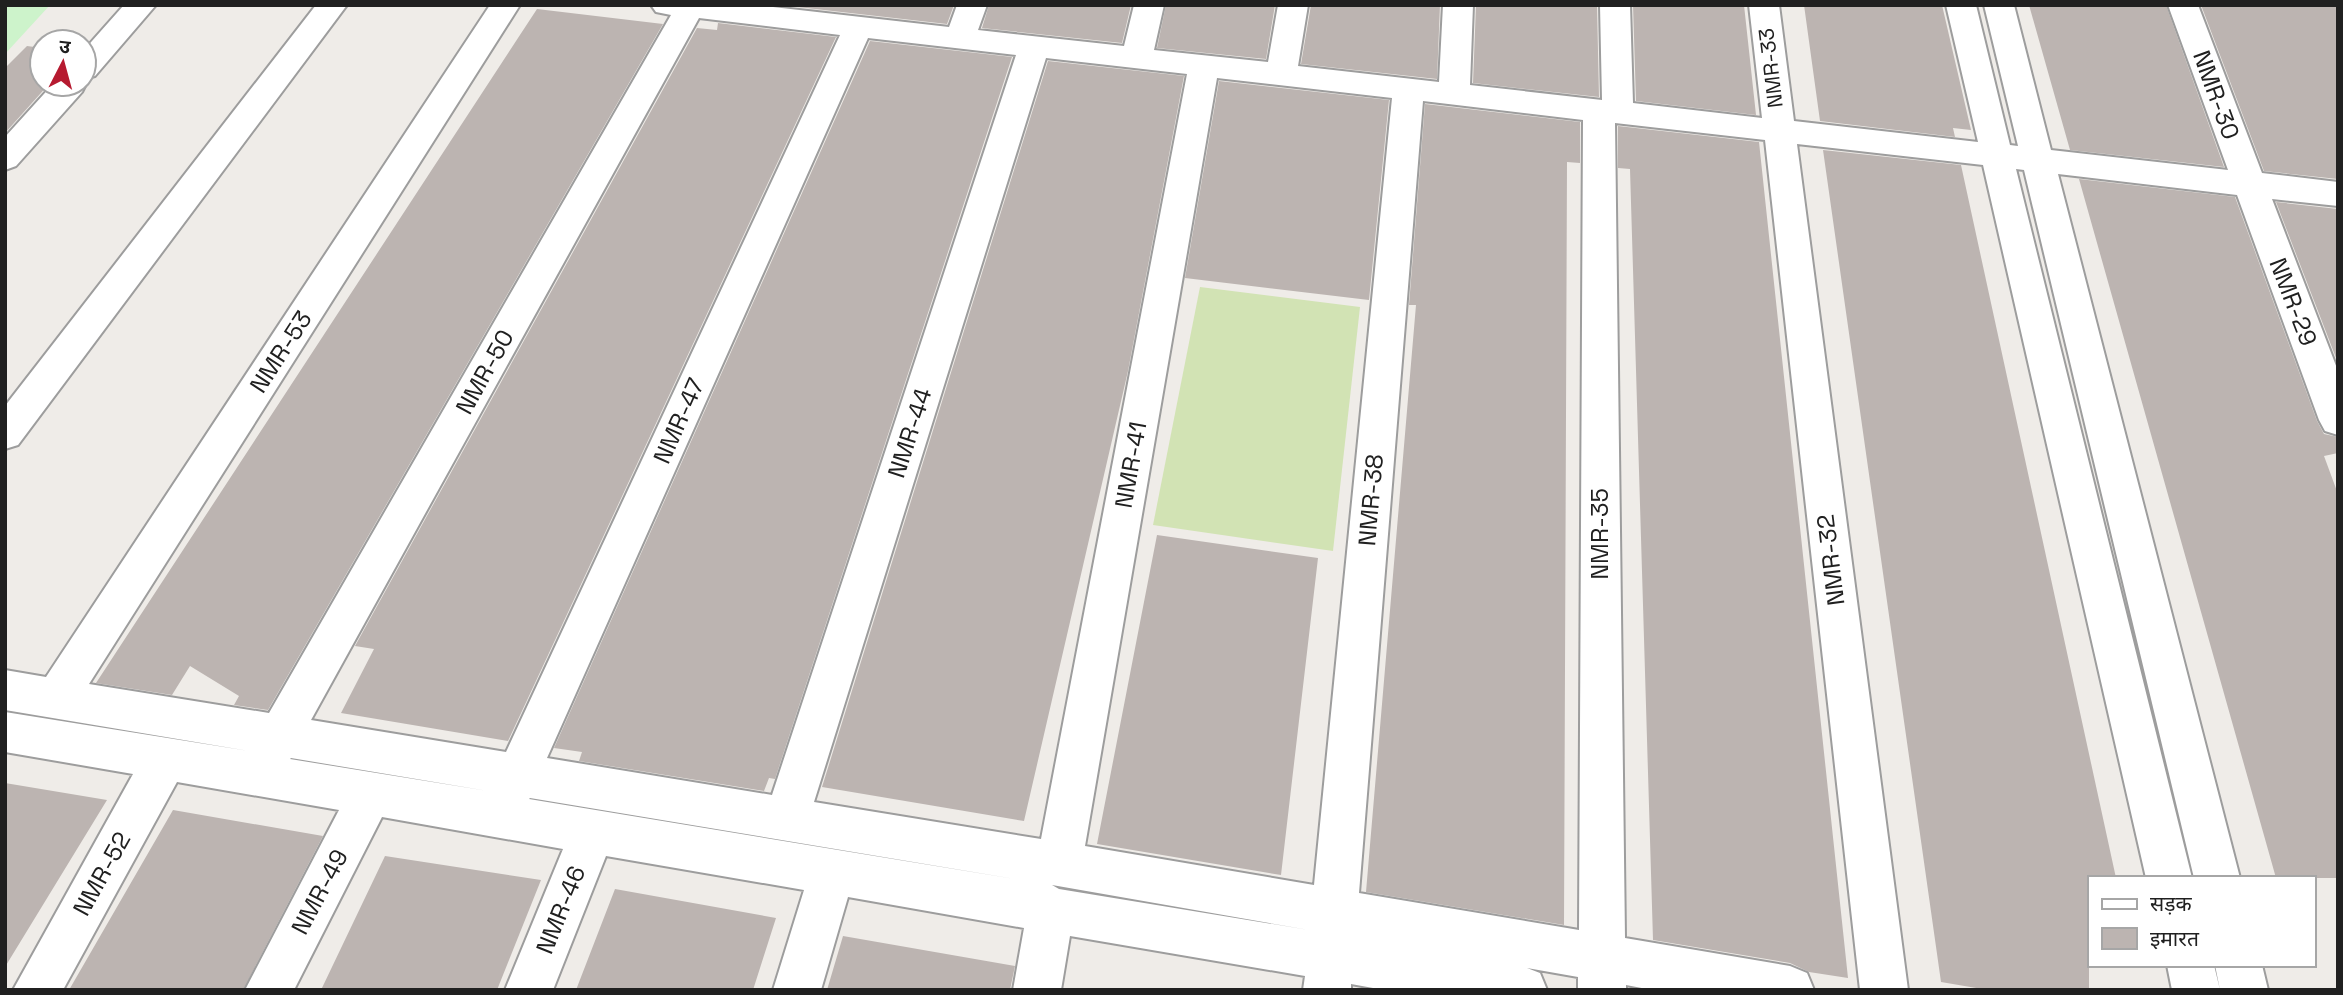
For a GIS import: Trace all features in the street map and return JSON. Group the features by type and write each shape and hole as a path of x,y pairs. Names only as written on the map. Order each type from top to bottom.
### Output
{"street":[{"path":"98,53 141,5"},
{"path":"5,434 332,5"},
{"name":"NMR-53","path":"56,698 505,5"},
{"path":"960,39 972,5"},
{"path":"1137,58 1149,5"},
{"path":"1281,75 1293,5"},
{"path":"1454,94 1458,5"},
{"name":"NMR-35","path":"1602,973 1609,112 1615,5"},
{"name":"NMR-33","path":"1764,5 1779,131"},
{"path":"1961,5 2169,876"},
{"path":"1999,5 2217,876"},
{"name":"NMR-30","path":"2183,5 2249,184"},
{"path":"678,7 823,14 858,27 2338,194"},
{"name":"NMR-50","path":"257,774 678,7"},
{"name":"NMR-47","path":"500,815 858,27"},
{"name":"NMR-44","path":"786,819 1034,47"},
{"name":"NMR-41","path":"1059,864 1204,66"},
{"name":"NMR-38","path":"1331,953 1408,89"},
{"path":"5,158 59,98"},
{"name":"NMR-32","path":"1779,131 1884,990"},
{"name":"NMR-29","path":"2249,184 2338,420"},
{"path":"5,690 1059,864 1331,953 1790,990"},
{"path":"5,732 832,874 1331,953 1523,990"},
{"name":"NMR-52","path":"37,990 166,759"},
{"name":"NMR-49","path":"269,990 371,794"},
{"name":"NMR-46","path":"529,990 593,831"},
{"path":"797,990 832,874"},
{"path":"1037,990 1051,908"},
{"path":"2190,967 2196,990"},
{"path":"2238,967 2244,990"}],"green space":[{"path":"5,5 50,5 28,28 5,54"},
{"path":"1200,287 1360,307 1333,551 1153,525"}],"building":[{"path":"780,5 954,5 947,24"},
{"path":"989,5 1131,5 1122,43 982,28"},
{"path":"1166,5 1275,5 1266,59 1157,48"},
{"path":"1311,5 1440,5 1437,79 1301,64"},
{"path":"1476,5 1597,5 1599,97 1473,83"},
{"path":"1633,5 1744,5 1756,115 1636,101"},
{"path":"1804,5 1942,5 1971,130 1953,128 1955,137 1820,121"},
{"path":"2029,5 2166,5 2224,167 2070,150"},
{"path":"2201,5 2338,5 2338,179 2264,171"},
{"path":"537,9 663,24 268,710 234,705 239,696 190,666 172,695 96,683"},
{"path":"718,23 836,37 508,741 341,713 374,649 355,646 697,28 717,30"},
{"path":"870,41 1012,57 775,779 769,778 764,791 579,761 582,752 554,748"},
{"path":"28,46 28,98 36,98 5,133 5,68"},
{"path":"1048,61 1184,76 1128,371 1024,821 822,787"},
{"path":"1219,81 1389,100 1369,300 1185,278"},
{"path":"1425,104 1580,122 1580,163 1567,162 1564,925 1366,892 1416,305 1409,305"},
{"path":"1618,126 1759,142 1848,978 1809,972 1790,963 1653,940 1630,169 1618,168"},
{"path":"1823,150 1961,165 2116,876 2088,876 2089,990 1988,990 1941,982"},
{"path":"2079,179 2235,197 2317,421 2324,434 2338,437 2338,453 2324,456 2338,494 2338,878 2275,876"},
{"path":"2276,202 2338,209 2338,363"},
{"path":"1157,535 1318,558 1281,875 1097,844"},
{"path":"5,783 107,800 5,967"},
{"path":"173,810 323,836 243,990 69,990"},
{"path":"385,856 541,880 497,990 321,990"},
{"path":"615,889 776,918 753,990 576,990"},
{"path":"843,936 1015,966 1010,990 827,990"}]}
